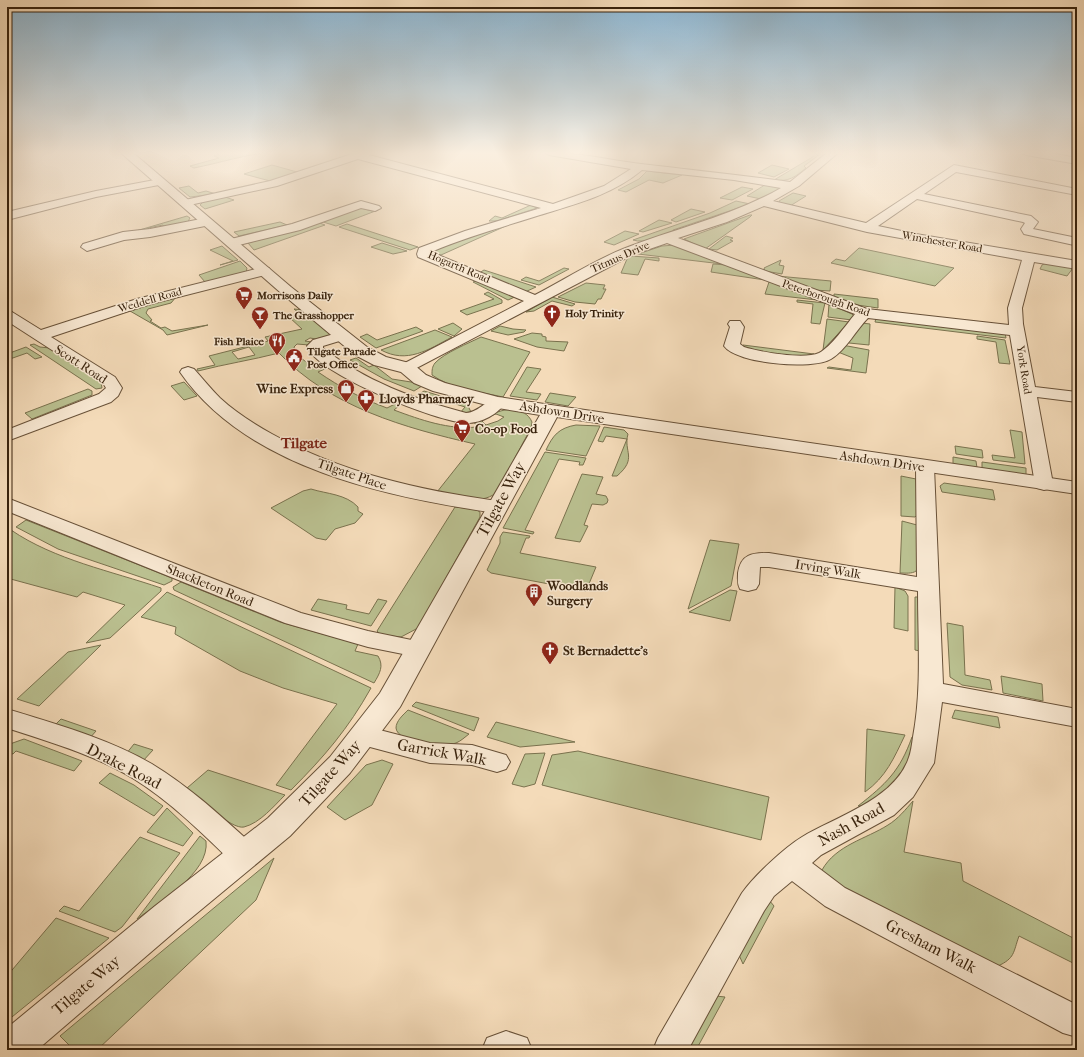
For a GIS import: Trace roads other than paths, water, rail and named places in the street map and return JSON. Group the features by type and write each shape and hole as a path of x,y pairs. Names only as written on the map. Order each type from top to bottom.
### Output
{"street":[{"path":"7,216 64,201"},
{"path":"185,203 193,201"},
{"path":"531,201 555,208"},
{"name":"Hogarth Road","path":"534,300 443,261 428,257 423,251 478,231 576,201"},
{"path":"867,228 906,201"},
{"path":"945,201 1027,219 1032,222 1027,229 1028,230 1074,241"},
{"name":"Winchester Road","path":"761,202 867,228 916,238 1077,265"},
{"name":"Titmus Drive","path":"407,368 627,252 724,219 761,202"},
{"name":"Ashdown Drive","path":"185,203 341,336 360,350 380,361 407,368 420,379 439,388 498,402 551,411 925,467 1077,488"},
{"path":"231,243 296,227 361,204 375,208"},
{"path":"87,247 123,236 158,232 206,222"},
{"name":"Peterborough Road","path":"666,238 865,313 1018,331"},
{"name":"York Road","path":"1029,257 1015,308 1044,484"},
{"name":"Weddell Road","path":"39,336 142,302 264,271"},
{"path":"735,324 737,327 732,346 740,352 754,355 812,359 827,354 865,313"},
{"name":"Scott Road","path":"7,315 109,380 114,388 112,393 105,398 7,436"},
{"path":"341,336 318,343 315,346 316,350 338,366 380,389 414,403 465,418 473,418 486,414 498,402"},
{"name":"Tilgate Place","path":"188,372 206,395 226,413 271,440 318,464 379,485 417,494 454,502 496,506"},
{"path":"1028,391 1077,397"},
{"name":"Tilgate Way","path":"9,1050 167,917 279,827 340,765 364,736 390,700 496,506 551,411"},
{"name":"Nash Road","path":"670,1050 753,902 764,887 811,846 884,807 904,789 921,763 928,724 931,691 925,467"},
{"name":"Shackleton Road","path":"7,504 293,618 361,637 418,649"},
{"name":"Irving Walk","path":"748,584 750,564 758,560 764,560 927,586"},
{"path":"931,691 1077,718"},
{"name":"Drake Road","path":"8,720 111,755 142,771 168,788 244,855"},
{"name":"Garrick Walk","path":"364,736 430,753 472,755 497,762"},
{"name":"Gresham Walk","path":"792,864 816,884 835,896 1075,1020"},
{"path":"499,1050 506,1048 514,1050"}],"place":[{"name":"Morrisons Daily","path":"244,310"},
{"name":"Holy Trinity","path":"552,328"},
{"name":"The Grasshopper","path":"260,330"},
{"name":"Fish Plaice","path":"277,356"},
{"name":"Tilgate Parade Post Office","path":"294,372"},
{"name":"Wine Express","path":"346,403"},
{"name":"Lloyds Pharmacy","path":"366,413"},
{"name":"Co-op Food","path":"462,443"},
{"name":"Woodlands Surgery","path":"534,607"},
{"name":"St Bernadette's","path":"550,665"}],"district":[{"name":"Tilgate","path":"304,443"}]}
